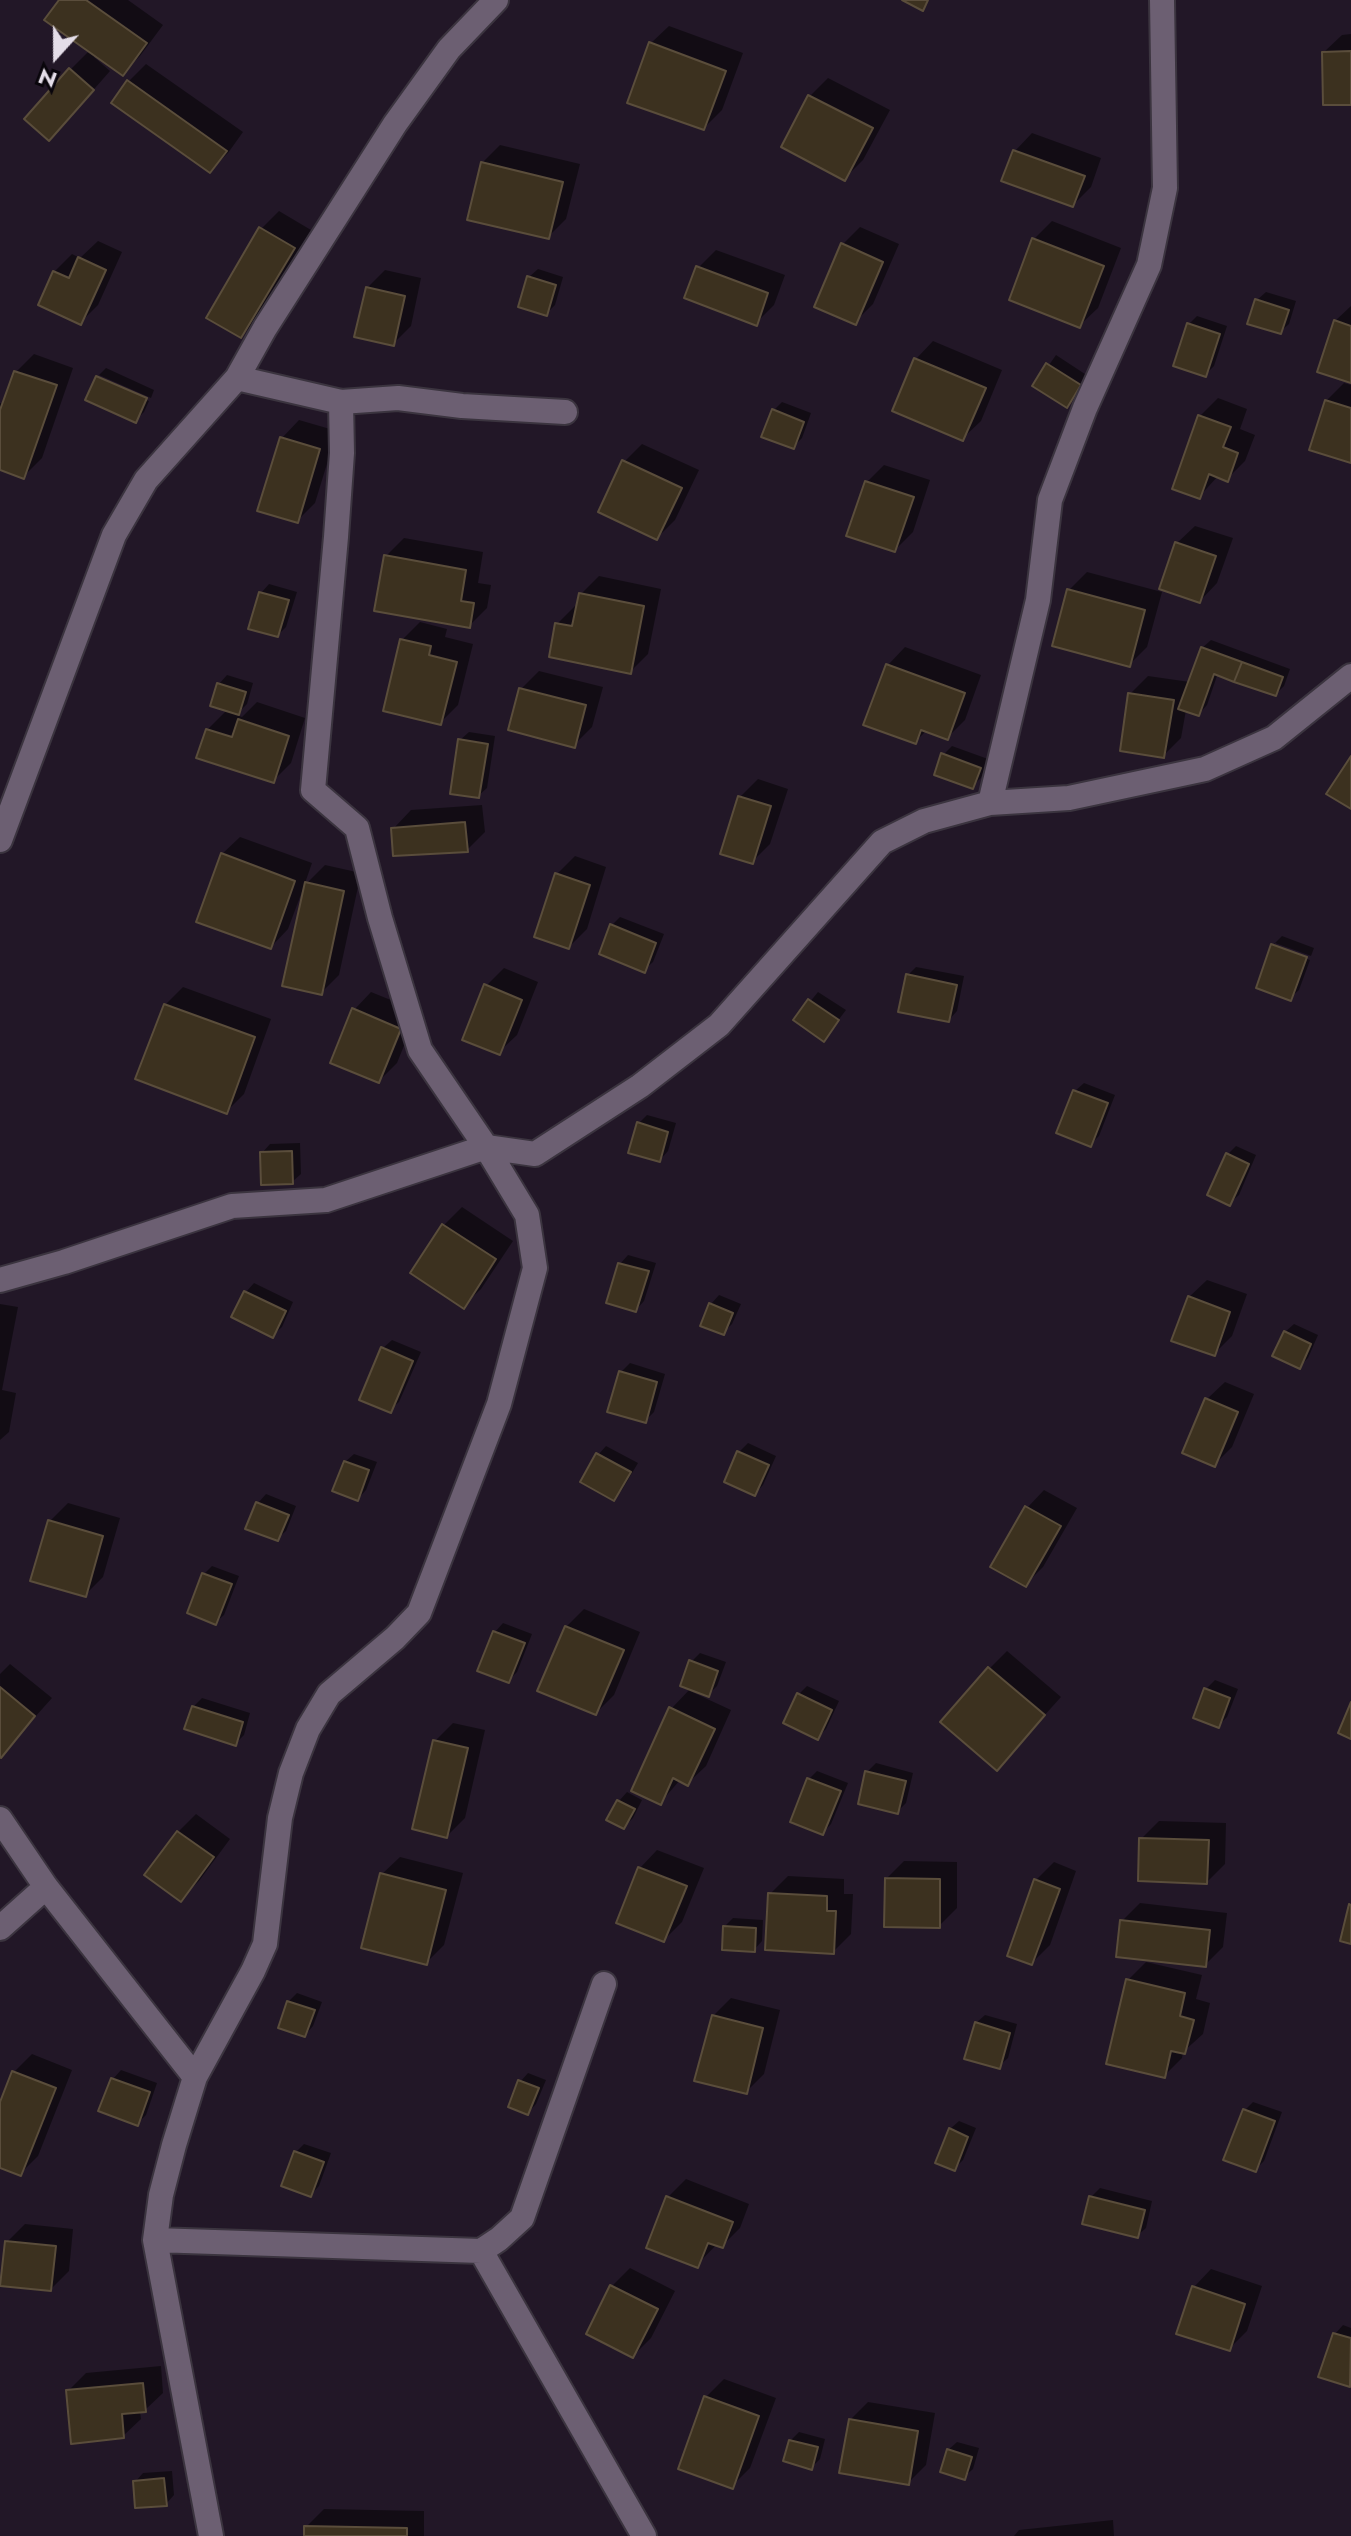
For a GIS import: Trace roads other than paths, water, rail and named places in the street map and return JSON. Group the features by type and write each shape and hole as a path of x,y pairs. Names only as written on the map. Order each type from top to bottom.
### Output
{"street":[{"path":"0,840 114,535 146,480 237,378 265,328 395,124 449,49 496,0"},
{"path":"990,803 1038,600 1050,500 1085,408 1149,265 1165,188 1162,0"},
{"path":"237,378 341,402 398,398 462,406 565,412"},
{"path":"211,2536 155,2240 161,2195 195,2077 265,1944 280,1818 291,1773 308,1729 329,1694 395,1638 419,1613 499,1404 535,1268 527,1215 486,1147 420,1050 380,918 357,828 313,790 339,495 341,402"},
{"path":"0,1280 232,1206 326,1200 486,1147 535,1154 640,1086 719,1025 882,842 924,821 990,803 1069,798 1205,769 1274,738 1351,676"},
{"path":"0,1819 46,1887 195,2077"},
{"path":"0,1928 46,1887"},
{"path":"155,2240 481,2251 522,2218 604,1984"},
{"path":"481,2251 644,2536"}]}
